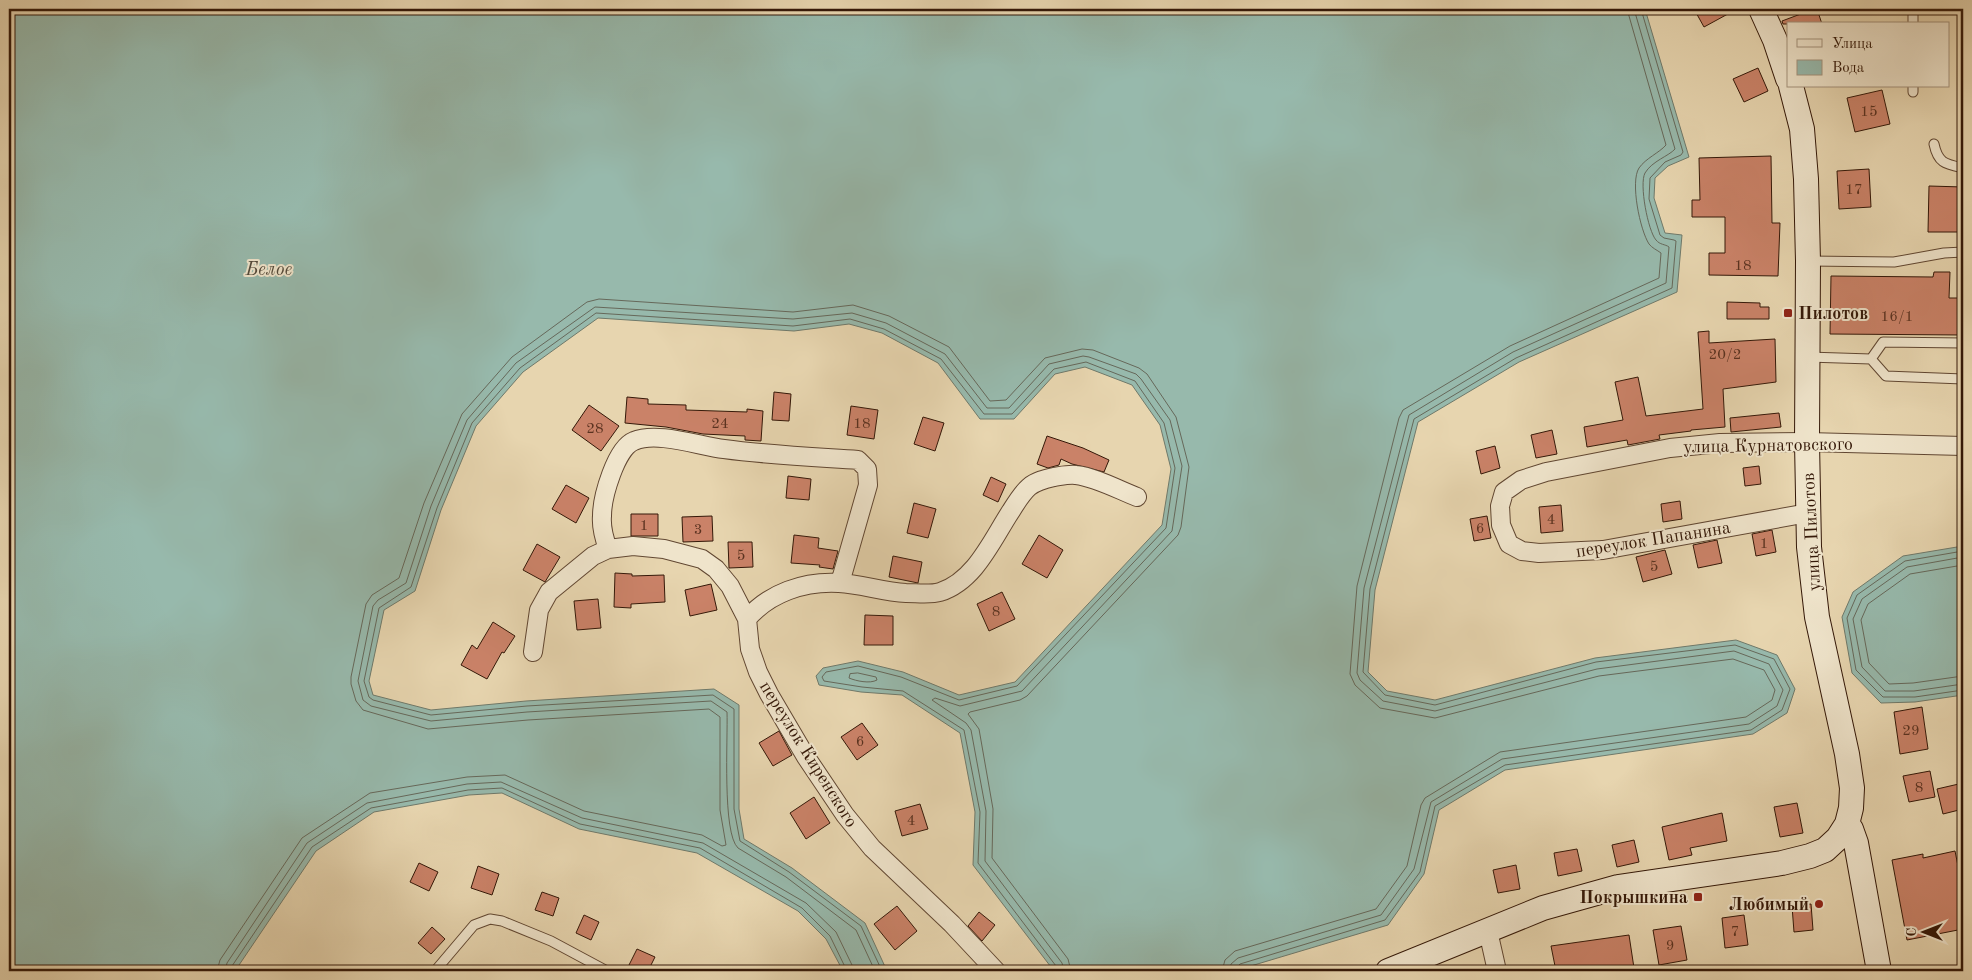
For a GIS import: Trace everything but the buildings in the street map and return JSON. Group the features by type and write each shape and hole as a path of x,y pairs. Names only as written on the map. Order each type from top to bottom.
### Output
{"street":[{"path":"1761,9 1775,40 1787,76"},
{"name":"улица Пилотов","path":"1792,88 1802,129 1806,179 1809,547 1817,617 1847,754 1852,788 1851,808 1847,824"},
{"path":"533,652 539,610 549,592 593,556 608,549 603,533 602,515 612,472 623,448 633,441 644,438 667,439 722,449 858,460 867,469 868,485 840,583"},
{"name":"улица Курнатовского","path":"1500,506 1504,492 1521,480 1546,472 1670,448 1720,443 1807,442 1963,446"},
{"path":"747,619 757,607 775,595 798,587 820,583 840,583 892,592 921,594 938,592 955,586 974,569 1020,498 1030,487 1041,480 1063,475 1076,475 1137,497"},
{"name":"переулок Папанина","path":"1500,506 1501,525 1509,544 1522,551 1539,553 1603,550 1808,513"},
{"name":"переулок Киренского","path":"608,549 633,546 656,548 702,559 716,569 730,586 747,619 750,649 758,672 769,694 806,757 845,815 872,848 952,924 996,971"},
{"path":"1388,971 1543,908 1618,887 1810,856 1825,850 1838,838 1847,824 1856,842 1879,971"},
{"path":"1488,931 1497,971"}],"lane":[{"path":"1912,9 1913,22"},
{"path":"1934,144 1937,155 1947,165 1963,168"},
{"path":"1808,261 1894,262 1944,253 1963,252"},
{"path":"1871,359 1883,342 1963,343"},
{"path":"1807,357 1871,359 1886,376 1963,379"},
{"path":"435,971 474,925 490,919 551,941 607,971"}],"water":[{"name":"Белое","path":"9,9 1645,9 1689,157 1668,166 1655,178 1654,198 1665,233 1682,235 1677,292 1519,362 1418,422 1375,590 1368,672 1387,691 1435,700 1595,658 1736,640 1777,655 1795,689 1787,713 1753,734 1505,770 1439,810 1424,874 1388,925 1234,971 1054,971 973,865 975,812 960,733 902,695 861,692 819,685 816,676 823,668 858,661 903,672 959,695 1015,682 1162,525 1171,469 1160,425 1132,385 1085,367 1055,374 1014,419 980,419 938,363 882,333 849,324 794,331 598,318 523,372 476,426 441,510 415,591 384,610 369,681 373,695 431,710 526,701 714,689 739,705 739,809 744,839 792,868 865,923 887,971 843,971 826,939 798,911 697,853 579,829 502,793 469,795 374,812 316,851 235,971 9,971"},
{"path":"1963,546 1963,695 1915,702 1881,703 1852,673 1842,617 1853,592 1903,556"}],"place":[{"name":"Пилотов","path":"1788,313"},
{"name":"Покрышкина","path":"1698,897"},
{"name":"Любимый","path":"1819,904"}]}
